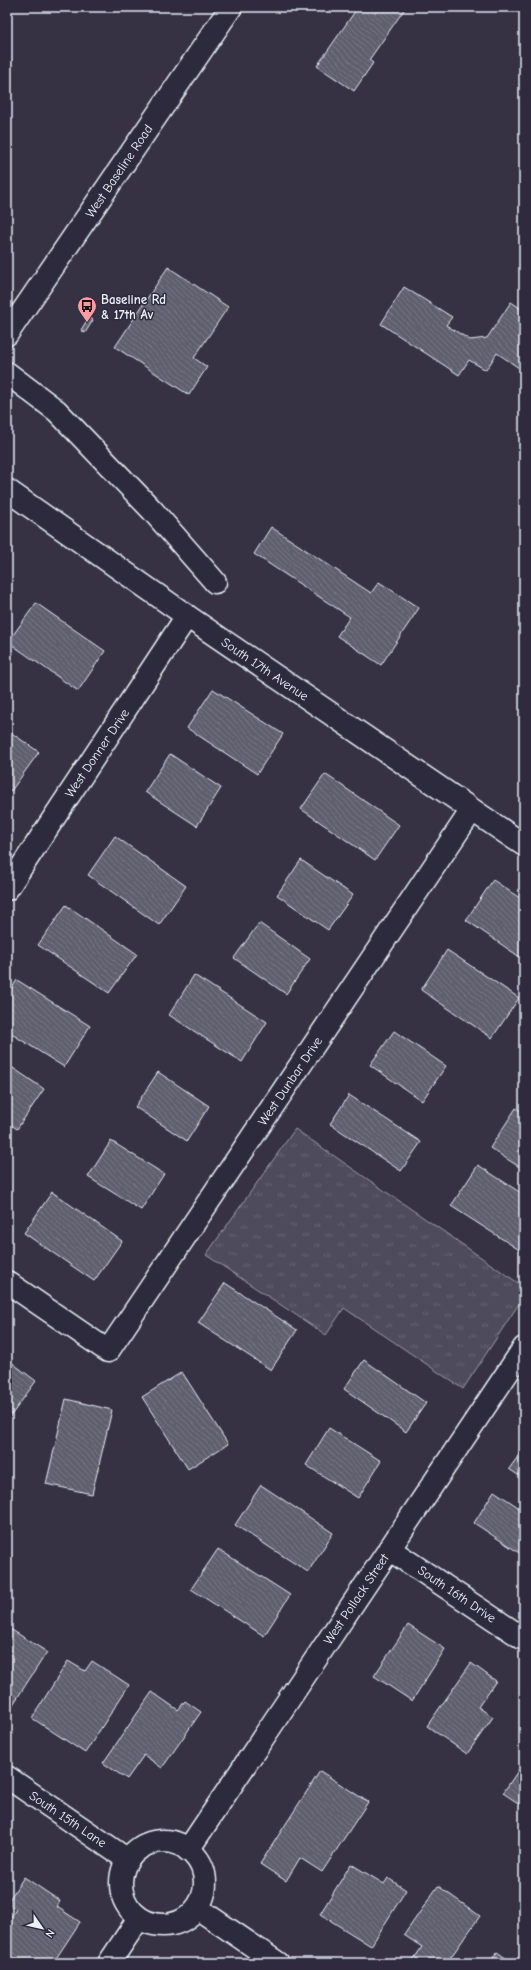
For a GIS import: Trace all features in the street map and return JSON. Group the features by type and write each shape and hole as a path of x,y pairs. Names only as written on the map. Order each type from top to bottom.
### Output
{"street":[{"name":"West Baseline Road","path":"7,334 231,7"},
{"path":"7,373 57,411 152,510 215,582"},
{"name":"South 17th Avenue","path":"7,490 188,616 524,845"},
{"name":"West Donner Drive","path":"7,889 188,616"},
{"name":"West Dunbar Drive","path":"7,1282 108,1351 472,810"},
{"name":"West Pollack Street","path":"188,1850 524,1348"},
{"name":"South 16th Drive","path":"389,1549 524,1639"},
{"name":"South 15th Lane","path":"7,1777 128,1860"},
{"path":"156,1842 173,1843 188,1850 196,1857 204,1877 202,1898 197,1908 188,1917 176,1923 164,1926 150,1923 139,1918 130,1909 124,1897 121,1885 123,1872 128,1860 146,1845 156,1842"},
{"path":"197,1908 278,1963"},
{"path":"109,1963 139,1918"}],"green space":[{"path":"295,1129 524,1287 524,1296 463,1389 344,1308 326,1335 206,1255"}],"building":[{"path":"358,7 406,7 369,60 373,63 354,91 317,66"},
{"path":"168,267 228,307 194,358 207,367 189,395 115,347"},
{"path":"404,287 452,317 446,325 470,340 487,338 511,302 523,310 524,308 524,360 519,368 497,353 486,370 469,360 459,375 381,324"},
{"path":"89,317 93,320 85,333 81,330"},
{"path":"271,527 371,593 379,582 419,608 381,665 337,636 350,617 254,554"},
{"path":"36,603 105,651 78,691 8,642"},
{"path":"213,689 283,734 257,774 187,728"},
{"path":"7,730 39,752 11,791 7,788"},
{"path":"170,754 221,788 197,826 145,792"},
{"path":"325,774 399,825 375,860 301,809"},
{"path":"115,836 186,886 159,925 88,875"},
{"path":"301,860 353,895 328,930 277,895"},
{"path":"493,880 524,901 524,960 466,920"},
{"path":"66,905 137,954 109,993 38,945"},
{"path":"259,923 310,959 286,994 234,958"},
{"path":"447,950 519,998 492,1038 421,990"},
{"path":"194,975 267,1022 242,1062 169,1015"},
{"path":"17,980 90,1026 64,1067 7,1031 7,996"},
{"path":"394,1031 446,1066 422,1101 370,1065"},
{"path":"7,1064 44,1089 17,1129 7,1122"},
{"path":"158,1072 209,1106 187,1141 135,1107"},
{"path":"349,1095 421,1142 401,1171 330,1124"},
{"path":"516,1108 524,1113 524,1170 490,1148"},
{"path":"111,1141 164,1174 141,1210 88,1177"},
{"path":"478,1165 524,1195 524,1253 451,1206"},
{"path":"52,1192 122,1241 94,1281 24,1233"},
{"path":"225,1283 297,1330 271,1370 198,1323"},
{"path":"7,1359 36,1381 7,1421"},
{"path":"364,1360 426,1403 406,1432 344,1389"},
{"path":"182,1372 228,1444 188,1469 142,1397"},
{"path":"66,1399 112,1410 92,1494 46,1484"},
{"path":"329,1428 381,1461 358,1498 306,1465"},
{"path":"524,1448 524,1479 509,1469"},
{"path":"261,1485 333,1533 308,1572 235,1525"},
{"path":"494,1491 524,1511 524,1556 474,1523"},
{"path":"218,1549 290,1595 264,1636 191,1589"},
{"path":"408,1625 445,1649 412,1701 374,1676"},
{"path":"7,1627 47,1652 12,1706 7,1702"},
{"path":"68,1661 85,1671 92,1661 129,1685 85,1753 32,1718"},
{"path":"471,1663 496,1681 478,1707 493,1717 467,1754 427,1726"},
{"path":"152,1692 178,1710 185,1701 201,1712 162,1768 144,1755 127,1779 103,1763"},
{"path":"524,1762 524,1807 503,1793"},
{"path":"320,1771 368,1802 322,1872 300,1858 286,1881 260,1864"},
{"path":"351,1864 384,1884 388,1878 406,1890 371,1946 320,1914"},
{"path":"24,1877 60,1901 57,1907 80,1922 53,1963 15,1963 7,1958 7,1924 16,1909 7,1903"},
{"path":"438,1886 480,1916 448,1961 452,1963 411,1963 422,1947 404,1935"},
{"path":"497,1952 513,1963 490,1963"}],"place":[{"name":"Baseline Rd & 17th Av","path":"87,323"}]}
